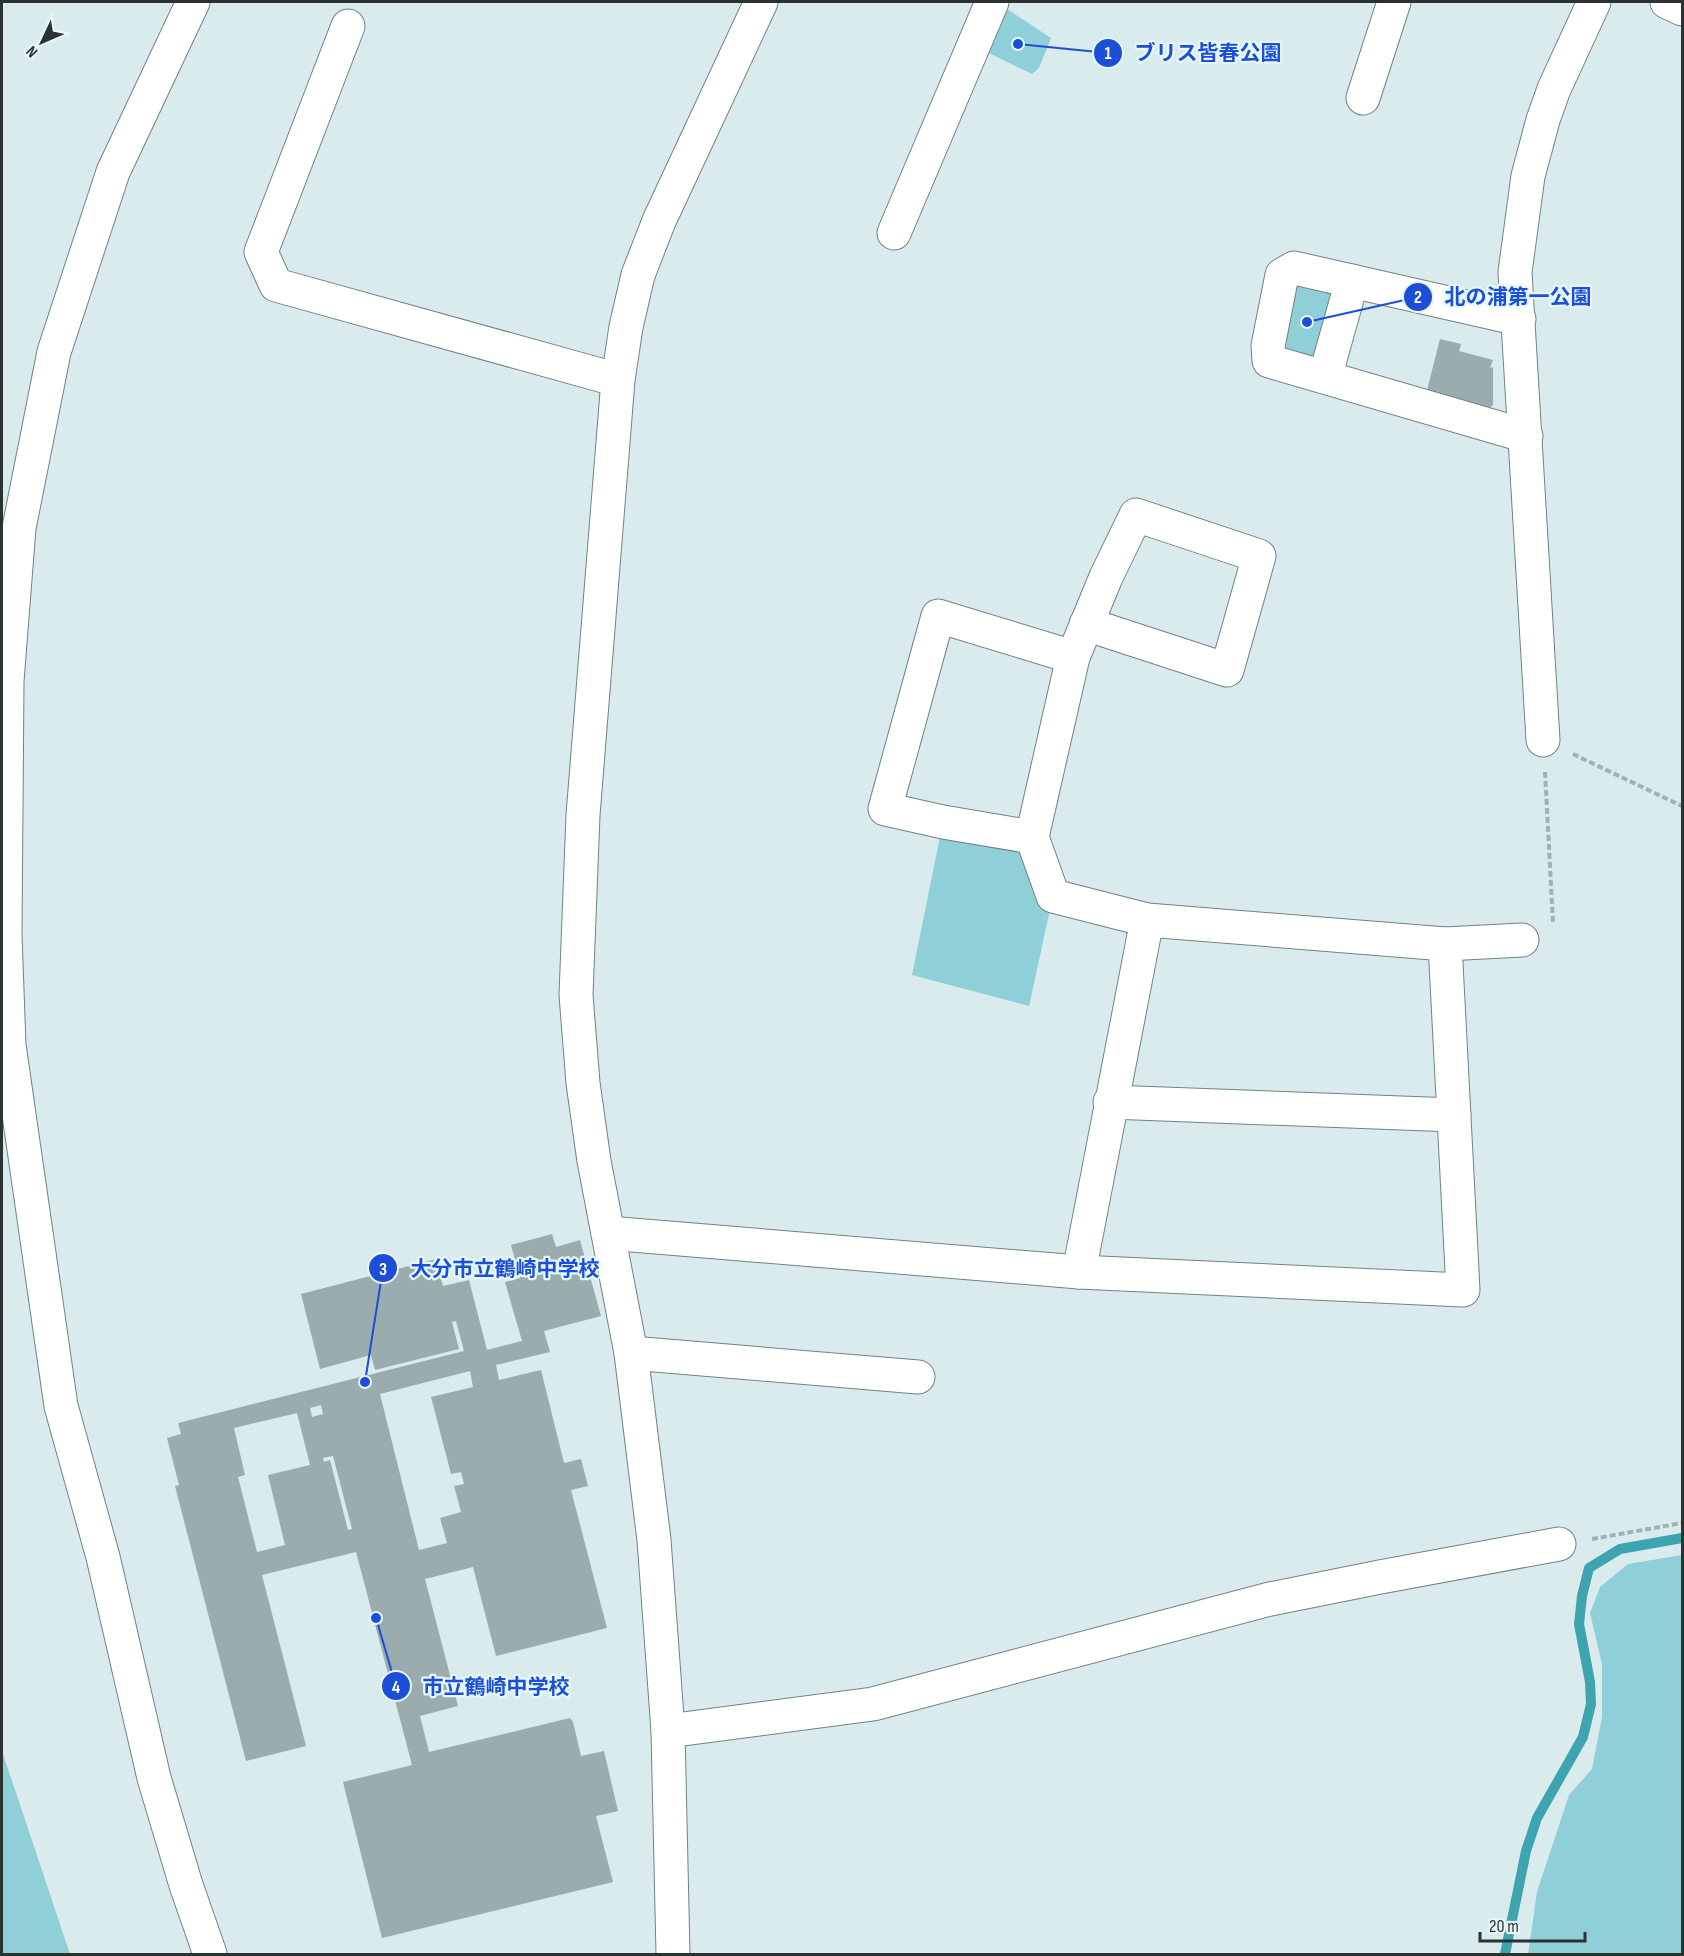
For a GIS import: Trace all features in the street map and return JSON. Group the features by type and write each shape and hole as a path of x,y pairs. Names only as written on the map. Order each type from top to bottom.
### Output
{"street":[{"path":"193,2 113,172 54,352 49,376 19,528 7,681 5,935 9,1045 61,1406 103,1557 154,1778 186,1885 210,1954"},
{"path":"673,1954 668,1731 654,1540 631,1353 582,1083 576,995 583,815 618,381 626,327 638,275 658,221 761,2"},
{"path":"894,233 992,2"},
{"path":"1363,98 1394,2"},
{"path":"1543,740 1515,272 1528,176 1543,120 1554,88 1594,2"},
{"path":"1667,2 1683,9"},
{"path":"348,26 261,252 276,285 618,381"},
{"path":"1519,319 1294,268 1282,275 1268,346 1269,361 1526,436"},
{"path":"1325,377 1352,281"},
{"path":"1086,624 1227,670 1259,556 1136,515 1086,624 1073,657 1032,837 1053,896 1147,920 1445,944 1522,940"},
{"path":"1032,837 943,822 885,809 938,616 1073,657"},
{"path":"1079,1272 1110,1102 1147,920"},
{"path":"608,1233 1079,1272 1463,1290 1445,944"},
{"path":"1110,1102 1454,1115"},
{"path":"631,1353 918,1377"},
{"path":"668,1731 873,1704 1270,1599 1559,1544"}],"path":[{"path":"1522,940 1554,943 1543,740 1683,806"},
{"path":"1559,1544 1683,1523"}],"shaded area":[{"path":"1004,7 1051,38 1039,68 1032,74 985,51"},
{"path":"1291,283 1331,289 1338,300 1321,357 1310,363 1288,356 1280,345"},
{"path":"943,822 1032,837 1053,896 1029,1006 912,975"},
{"path":"1682,1555 1682,1954 1528,1954 1537,1892 1569,1795 1592,1769 1602,1717 1602,1664 1590,1613 1600,1587 1628,1564"},
{"path":"2,1751 70,1954 2,1954"}],"building":[{"path":"1440,339 1461,344 1459,351 1493,360 1490,368 1493,367 1493,405 1487,410 1426,394"},
{"path":"552,1234 556,1247 580,1240 601,1316 544,1331 550,1352 496,1365 499,1380 541,1370 564,1463 581,1459 588,1486 571,1490 607,1628 496,1656 473,1567 425,1579 458,1706 420,1716 429,1752 570,1718 581,1756 604,1751 618,1811 596,1816 613,1882 382,1938 343,1782 412,1765 356,1552 262,1575 306,1746 246,1761 175,1486 179,1485 167,1438 181,1434 178,1423 464,1351 456,1321 452,1322 459,1349 375,1370 371,1355 320,1369 301,1294 436,1259 443,1286 469,1280 487,1350 522,1341 505,1282 520,1278 511,1245","holes":["470,1371 473,1387 431,1397 451,1474 461,1472 464,1484 454,1486 461,1512 440,1518 447,1543 419,1550 380,1394","321,1405 323,1414 312,1417 310,1408","297,1413 310,1465 268,1475 285,1545 257,1552 238,1477 245,1475 234,1428","333,1456 352,1529 348,1530 330,1460 324,1462 323,1458"]}],"waterway":[{"path":"1505,1954 1526,1851 1537,1818 1583,1737 1591,1704 1590,1682 1579,1624 1582,1596 1589,1568 1620,1549 1682,1538"}],"place":[{"name":"ブリス皆春公園","path":"1018,44"},
{"name":"北の浦第一公園","path":"1307,322"},
{"name":"大分市立鶴崎中学校","path":"365,1382"},
{"name":"市立鶴崎中学校","path":"376,1618"}]}
